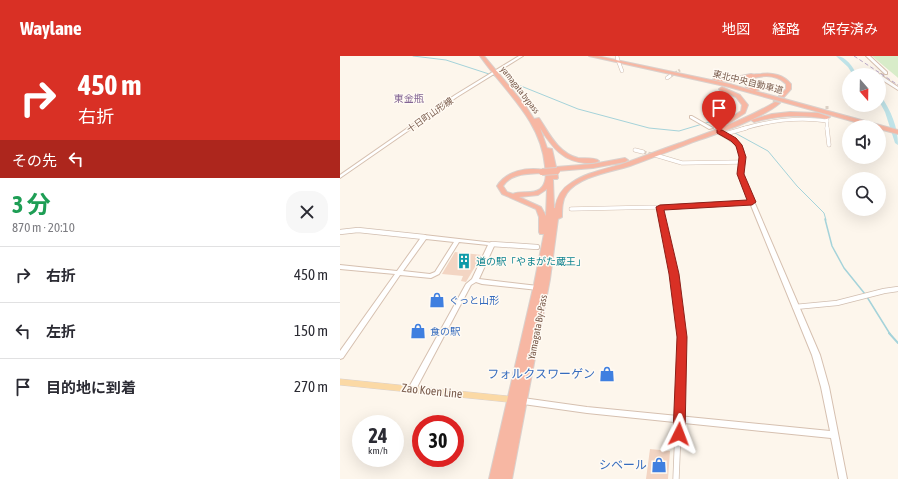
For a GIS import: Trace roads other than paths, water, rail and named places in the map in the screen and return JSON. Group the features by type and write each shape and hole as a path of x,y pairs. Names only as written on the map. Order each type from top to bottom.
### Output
{"highway":[{"name":"yamagata bypass","path":"482,56 520,102 537,129 545,151 549,178"},
{"name":"yamagata bypass","path":"487,56 496,72 515,90 536,118 548,145 554,173 556,198 552,245"},
{"name":"東北中央自動車道","path":"591,56 738,88 853,120"},
{"name":"東北中央自動車道","path":"591,56 844,117"},
{"path":"619,62 710,79 731,79 759,74 778,75 793,84 792,89 784,96 789,86 786,80 781,78 759,75 746,79 746,82 748,86 760,91 844,117"},
{"path":"632,66 718,88 738,96 745,105 743,112 721,130"},
{"path":"552,245 557,235 560,202 565,191 574,183 721,130 762,112 775,103"},
{"path":"557,170 609,164 721,130 782,114 808,113 844,117"},
{"path":"536,118 559,151 570,158 588,162 644,153"},
{"name":"東北中央自動車道","path":"886,130 898,133"},
{"path":"886,130 898,133"},
{"path":"543,263 543,217 539,208 504,193 500,186 503,180 511,175 602,166 654,155"},
{"path":"542,171 513,177 504,185 506,190 516,195 533,194 545,187 549,178"},
{"name":"Yamagata By-Pass","path":"506,479 518,400 550,216 549,178"},
{"name":"Yamagata By-Pass","path":"495,479 518,400 552,245"}],"main road":[{"name":"Zao Koen Line","path":"340,382 518,400"}],"street":[{"name":"十日町山形線","path":"340,177 456,96 522,56"},
{"path":"617,56 622,71"},
{"path":"868,56 881,68"},
{"path":"886,81 898,89"},
{"path":"691,117 711,128"},
{"path":"721,130 782,119 801,118 827,120 829,145"},
{"path":"721,130 739,145 743,157 740,174 816,355 825,387 843,479"},
{"path":"635,150 644,153"},
{"path":"654,155 682,163 742,162"},
{"path":"571,209 660,207 752,202"},
{"path":"660,207 674,274 682,337 680,420 676,479"},
{"path":"340,232 358,230 457,241 537,247"},
{"path":"340,356 424,237"},
{"path":"340,267 398,274 434,275 457,241"},
{"path":"412,389 469,284 475,280 492,244"},
{"path":"475,280 538,288"},
{"path":"796,307 825,306 844,302 863,295 898,289"},
{"path":"518,400 587,410 835,435"}],"waterway":[{"path":"413,56 446,60 489,74"},
{"path":"838,56 851,68"},
{"path":"511,82 578,109 649,128 679,131 709,122 714,123"},
{"path":"886,109 898,143"},
{"path":"735,133 768,151 797,186 824,213 826,220"},
{"path":"825,219 832,246 844,268 865,294"},
{"path":"867,297 890,334"},
{"path":"889,333 898,343"}],"tunnel":[{"path":"671,76 680,70"},
{"path":"774,103 782,96"},
{"path":"827,106 827,119"},
{"path":"643,152 655,155"}],"railway":[{"path":"854,56 898,85"}],"place":[{"name":"道の駅「やまがた蔵王」","path":"464,261"},
{"name":"ぐっと山形","path":"437,300"},
{"name":"食の駅","path":"418,331"},
{"name":"フォルクスワーゲン","path":"607,374"},
{"name":"シベール","path":"659,465"}],"district":[{"name":"東金瓶","path":"409,98"}]}
